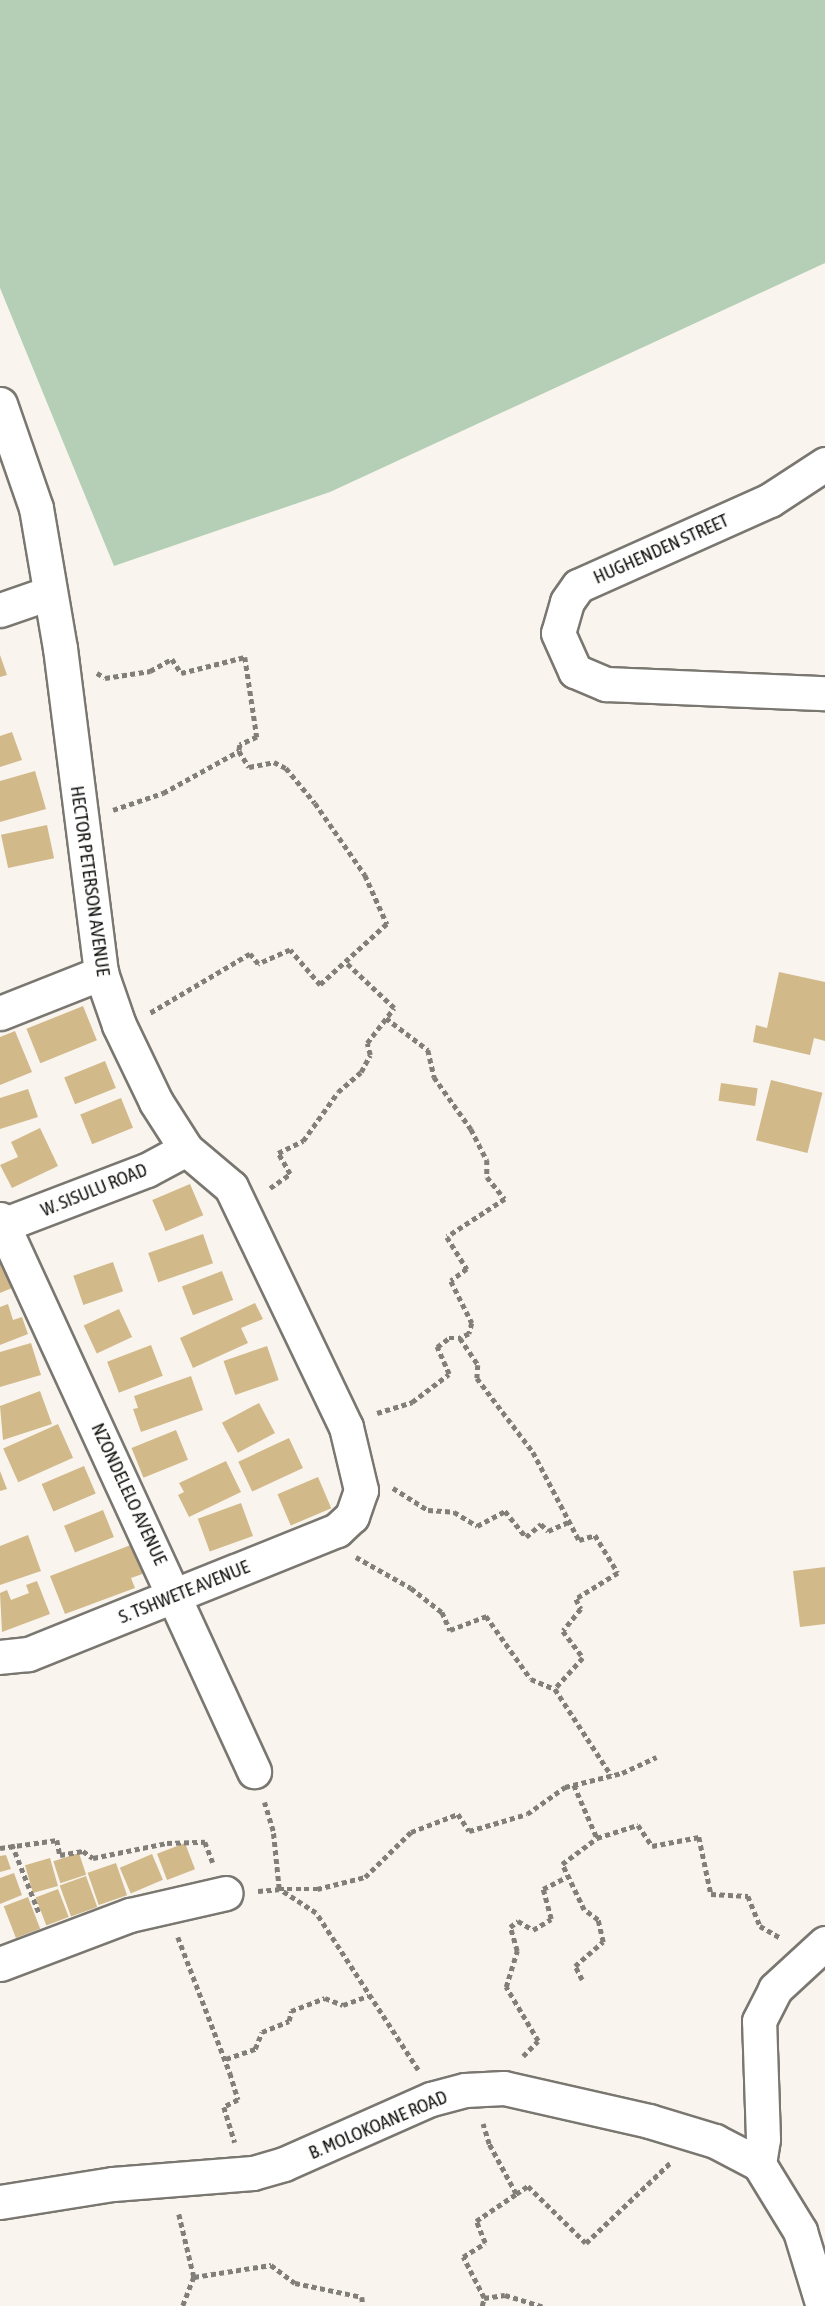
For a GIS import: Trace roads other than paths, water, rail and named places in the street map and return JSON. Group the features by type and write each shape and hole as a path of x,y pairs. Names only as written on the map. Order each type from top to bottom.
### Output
{"street":[{"name":"HECTOR PETERSON AVENUE","path":"0,404 36,508 60,648 101,973 118,1025 186,1149 231,1187 346,1427 352,1509"},
{"name":"HUGHENDEN STREET","path":"825,464 770,500 578,586 567,602 558,633 575,671 606,684 825,692"},
{"path":"0,610 49,593"},
{"path":"0,1013 101,973"},
{"name":"W. SISULU ROAD","path":"1,1224 146,1170 186,1149"},
{"name":"NZONDELELO AVENUE","path":"1,1224 176,1596 254,1771"},
{"name":"S. TSHWETE AVENUE","path":"0,1657 28,1654 176,1596 352,1509"},
{"path":"0,1964 165,1904 226,1893"},
{"path":"815,1951 775,1989 759,2021 763,2139 759,2164 800,2231 823,2306"},
{"name":"B. MOLOKOANE ROAD","path":"0,2202 171,2179 241,2173 284,2164 431,2099 489,2088 694,2134 759,2164"}]}
